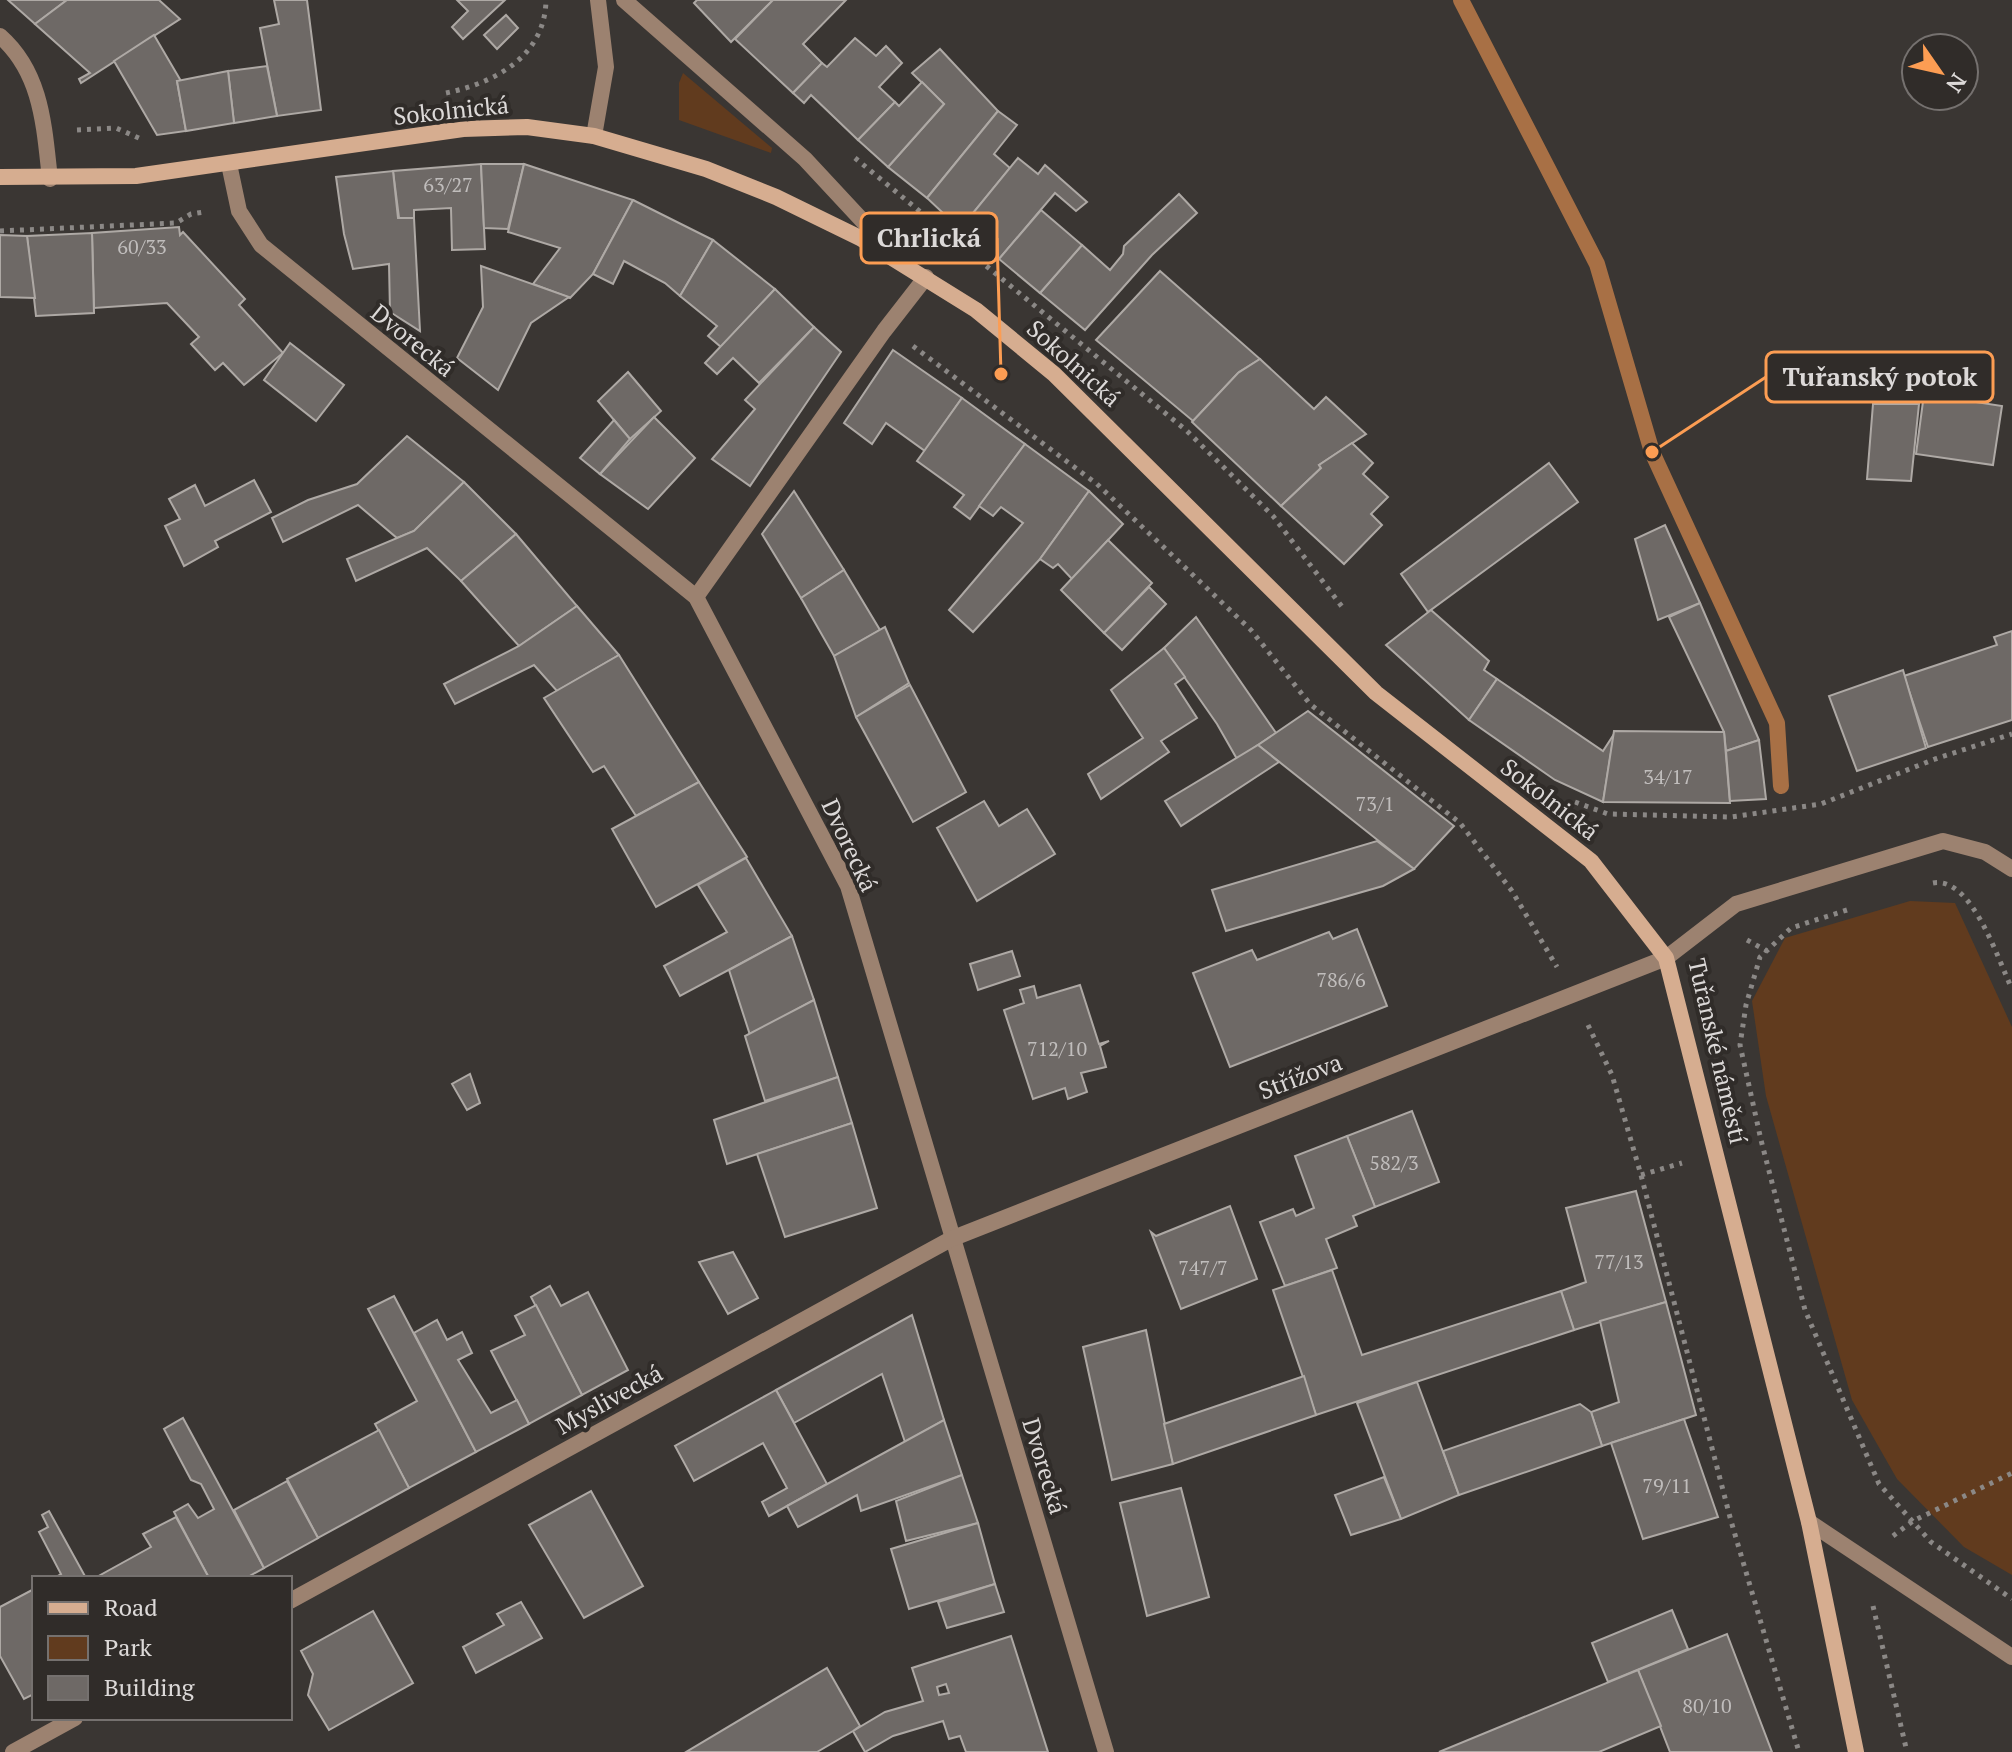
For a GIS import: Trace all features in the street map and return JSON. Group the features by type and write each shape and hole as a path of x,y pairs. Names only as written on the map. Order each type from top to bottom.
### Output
{"main road":[{"name":"Sokolnická","path":"0,177 136,176 463,129 527,127 594,136 706,169 776,197 926,277 976,310 1065,384 1376,693 1591,861 1666,958"},
{"name":"Tuřanské náměstí","path":"1666,958 1809,1522 1856,1752"}],"street":[{"path":"594,136 606,67 598,0"},
{"path":"624,0 805,159 899,260"},
{"path":"0,36 22,60 34,82 45,131 50,179"},
{"name":"Dvorecká","path":"229,164 238,206 250,234 272,255 696,597 848,886 1106,1752"},
{"path":"696,597 884,331 926,277"},
{"name":"Tuřanské náměstí","path":"1666,958 1736,904 1943,841 1985,852 2012,869"},
{"name":"Střížova","path":"951,1239 1666,958"},
{"name":"Myslivecká","path":"292,1600 951,1239"},
{"path":"1809,1522 2012,1657"},
{"path":"13,1752 71,1720"}],"path":[{"path":"443,94 480,86 515,63 536,37 546,15 546,0"},
{"path":"45,131 116,128 149,142"},
{"path":"847,151 1187,431 1273,516 1344,609"},
{"path":"0,231 176,223 191,214 238,206"},
{"path":"884,331 905,340 1097,484 1251,630 1310,704 1460,823 1512,891 1573,994 1612,1075 1731,1521 1799,1752"},
{"path":"1572,801 1608,814 1731,817 1821,804 1935,759 2012,734"},
{"path":"1921,886 1941,882 1955,886 1968,897 2012,989"},
{"path":"1849,909 1791,928 1760,957 1746,1005 1740,1045 1761,1140 1805,1310 1879,1484 1931,1542 2012,1599"},
{"path":"1752,1142 1761,1140"},
{"path":"1641,1175 1683,1163"},
{"path":"1907,1752 1864,1558 1913,1521 2012,1473"}],"green space":[{"path":"683,73 772,148 771,153 679,120 679,83"},
{"path":"1910,901 1955,903 2012,1027 2012,1575 1964,1547 1897,1479 1852,1400 1766,1096 1752,1001 1785,938"}],"building":[{"path":"8,0 67,0 35,24"},
{"path":"67,0 159,0 180,19 81,83 79,79 90,73 35,24"},
{"path":"274,0 307,0 321,110 277,116 260,28 279,24"},
{"path":"457,0 505,0 463,39 452,27 468,11"},
{"path":"697,0 773,0 731,42 694,3"},
{"path":"773,0 846,0 803,44 822,63 793,93 735,39"},
{"path":"506,15 518,28 497,49 484,35"},
{"path":"154,35 181,81 177,81 186,131 157,135 114,61"},
{"path":"855,38 876,56 886,46 902,63 879,87 895,102 858,140 811,95 804,103 793,93 822,63 827,67"},
{"path":"940,49 998,111 927,198 888,167 944,104 912,73"},
{"path":"267,66 277,116 234,123 228,71"},
{"path":"228,71 234,123 186,131 177,81"},
{"path":"922,82 944,104 888,167 858,140 895,102 899,106"},
{"path":"998,111 1017,125 994,154 1010,168 960,229 927,198"},
{"path":"1018,158 1038,174 1045,165 1087,202 1076,211 1055,193 999,259 960,229"},
{"path":"481,164 485,249 452,250 451,208 414,210 414,218 399,218 393,171"},
{"path":"481,164 524,164 508,229 484,228"},
{"path":"524,164 633,200 593,274 570,298 533,284 560,248 508,232"},
{"path":"393,171 398,218 414,218 420,331 390,312 389,264 353,269 344,234 336,177"},
{"path":"1179,194 1197,213 1152,255 1085,330 1040,293 1082,245 1110,270 1123,254 1124,246"},
{"path":"633,200 713,240 680,296 665,283 624,261 613,284 593,274"},
{"path":"1041,210 1082,245 1040,293 999,259"},
{"path":"179,227 180,235 183,232 245,299 239,305 283,353 244,385 223,363 215,370 191,344 199,337 167,303 94,308 92,233"},
{"path":"92,233 94,313 36,316 27,236"},
{"path":"0,235 27,236 35,298 0,297"},
{"path":"713,240 775,289 721,347 708,336 717,326 680,296"},
{"path":"481,266 569,297 531,323 498,390 457,358 483,307"},
{"path":"1160,271 1260,359 1239,372 1193,421 1096,340"},
{"path":"775,289 814,327 759,383 733,358 717,374 705,363"},
{"path":"814,327 841,352 750,486 712,459 755,409 745,400"},
{"path":"290,343 344,385 316,421 264,380"},
{"path":"893,350 962,398 925,451 886,423 872,444 844,423"},
{"path":"1260,359 1314,409 1326,397 1366,434 1319,465 1321,468 1281,506 1192,422 1238,373"},
{"path":"628,372 661,411 630,439 598,401"},
{"path":"1924,394 2002,406 1993,465 1916,454"},
{"path":"962,398 1025,444 970,519 954,507 964,495 917,461"},
{"path":"1873,404 1919,404 1911,481 1867,479"},
{"path":"654,417 695,458 648,509 600,474"},
{"path":"614,420 630,439 600,474 580,458"},
{"path":"407,436 464,482 414,531 397,538 358,505 283,542 272,518 308,500 357,484"},
{"path":"1352,443 1373,463 1363,474 1388,497 1371,514 1382,525 1344,564 1281,506 1321,468 1319,465"},
{"path":"1025,444 1089,491 1040,559 973,632 949,610 1023,523 1001,507 993,516 979,506"},
{"path":"1549,463 1578,502 1428,612 1401,574"},
{"path":"254,480 271,512 215,541 218,547 184,566 165,526 180,519 169,499 195,485 205,506"},
{"path":"464,482 516,534 461,581 427,548 356,581 347,559 414,531"},
{"path":"794,491 844,570 801,598 762,534"},
{"path":"1089,491 1123,524 1072,579 1058,564 1053,568 1040,559"},
{"path":"1665,525 1700,603 1658,620 1635,539"},
{"path":"516,534 577,606 519,646 461,581"},
{"path":"1108,540 1152,583 1104,633 1061,590"},
{"path":"844,570 880,630 834,656 801,598"},
{"path":"1149,587 1166,604 1122,650 1104,633"},
{"path":"1700,603 1759,740 1726,751 1724,732 1669,617"},
{"path":"577,606 619,655 557,691 534,665 455,704 444,684 519,646"},
{"path":"1431,610 1489,661 1484,670 1497,679 1469,720 1386,645"},
{"path":"1196,617 1276,733 1237,759 1217,724 1164,648"},
{"path":"885,627 909,683 856,717 834,656"},
{"path":"2012,631 2012,720 1928,747 1904,676 1997,645 1994,637"},
{"path":"1164,648 1185,677 1175,684 1197,718 1161,741 1169,752 1101,799 1088,774 1143,738 1111,690"},
{"path":"619,655 699,782 636,816 604,766 593,772 544,698"},
{"path":"1903,670 1926,748 1857,771 1829,696"},
{"path":"1497,679 1603,751 1614,734 1603,802 1555,780 1469,720"},
{"path":"910,685 966,792 913,822 856,717"},
{"path":"1308,711 1454,826 1414,869 1258,745"},
{"path":"1614,731 1724,732 1730,803 1603,802"},
{"path":"1759,740 1766,799 1730,801 1726,751"},
{"path":"1258,745 1279,762 1181,826 1165,801"},
{"path":"699,782 747,857 656,907 612,829"},
{"path":"984,801 999,826 1027,809 1055,854 977,901 937,828"},
{"path":"1377,841 1414,869 1383,886 1226,931 1212,890"},
{"path":"746,858 792,936 680,996 664,966 727,932 698,885"},
{"path":"1357,929 1387,1006 1230,1067 1193,973 1252,950 1257,960 1329,932 1333,939"},
{"path":"792,936 814,1000 750,1035 729,970"},
{"path":"1012,951 1020,976 978,990 970,964"},
{"path":"1080,985 1099,1044 1109,1041 1100,1046 1106,1067 1081,1073 1087,1092 1068,1099 1065,1088 1033,1099 1004,1010 1024,1003 1020,990 1034,986 1037,998"},
{"path":"814,1000 838,1077 765,1101 745,1036"},
{"path":"470,1074 480,1103 467,1110 452,1084"},
{"path":"838,1077 852,1123 727,1164 714,1120"},
{"path":"1412,1111 1439,1182 1375,1207 1347,1136"},
{"path":"852,1123 877,1208 785,1237 757,1154"},
{"path":"1347,1136 1375,1207 1353,1216 1357,1226 1326,1239 1337,1268 1285,1286 1260,1222 1293,1209 1296,1216 1314,1208 1295,1156"},
{"path":"1636,1191 1666,1302 1574,1330 1561,1291 1586,1282 1566,1208"},
{"path":"1230,1206 1257,1279 1181,1309 1151,1232 1156,1236"},
{"path":"733,1252 758,1298 728,1314 699,1262"},
{"path":"1332,1270 1362,1355 1561,1291 1574,1330 1316,1415 1273,1290"},
{"path":"550,1286 561,1306 588,1292 628,1370 582,1395 531,1297"},
{"path":"394,1296 476,1452 409,1488 375,1424 417,1401 368,1309"},
{"path":"1666,1302 1696,1415 1602,1446 1591,1412 1619,1402 1600,1321"},
{"path":"536,1305 582,1395 529,1424 491,1351 525,1335 515,1316"},
{"path":"912,1315 944,1420 905,1442 882,1374 794,1423 776,1390"},
{"path":"437,1320 447,1340 462,1332 472,1353 458,1360 491,1413 517,1400 529,1424 476,1452 414,1333"},
{"path":"1146,1330 1173,1464 1112,1480 1083,1347"},
{"path":"1304,1376 1316,1415 1173,1464 1164,1424"},
{"path":"1417,1382 1459,1495 1401,1519 1357,1403"},
{"path":"776,1390 827,1484 769,1516 762,1502 787,1488 763,1443 694,1481 675,1446"},
{"path":"1580,1404 1591,1412 1602,1446 1459,1495 1443,1451"},
{"path":"183,1418 264,1568 250,1576 208,1576 174,1512 188,1504 198,1518 214,1509 201,1484 191,1480 164,1429"},
{"path":"1684,1419 1718,1517 1643,1539 1611,1443"},
{"path":"944,1420 962,1475 861,1511 857,1495 798,1527 787,1506"},
{"path":"379,1430 409,1488 318,1538 287,1479"},
{"path":"962,1475 978,1523 906,1541 896,1501"},
{"path":"1384,1477 1401,1519 1351,1535 1335,1495"},
{"path":"287,1481 318,1538 264,1568 234,1510"},
{"path":"1181,1488 1209,1597 1147,1616 1120,1503"},
{"path":"591,1491 643,1586 584,1618 529,1525"},
{"path":"49,1511 85,1576 58,1576 61,1574 39,1532 48,1527 42,1515"},
{"path":"176,1517 208,1576 99,1576 151,1547 143,1534"},
{"path":"978,1523 995,1584 909,1609 891,1549"},
{"path":"995,1584 1004,1612 947,1628 938,1602"},
{"path":"32,1590 32,1695 24,1699 0,1656 0,1607"},
{"path":"521,1602 542,1638 476,1673 463,1647 504,1625 497,1614"},
{"path":"1672,1610 1688,1649 1608,1682 1592,1643"},
{"path":"373,1611 413,1683 329,1730 308,1695 313,1674 301,1651"},
{"path":"1727,1634 1772,1752 1670,1752 1638,1670"},
{"path":"1011,1636 1048,1752 966,1752 960,1736 949,1739 943,1721 893,1736 865,1752 853,1731 885,1712 923,1701 912,1668","holes":["946,1684 949,1693 939,1695 937,1687"]},
{"path":"827,1668 860,1726 853,1731 817,1752 686,1752"},
{"path":"1638,1670 1661,1726 1599,1752 1439,1752"}],"waterway":[{"path":"1461,0 1597,264 1652,452 1777,723 1781,786"}],"place":[{"name":"Chrlická","path":"1001,374"},
{"name":"Tuřanský potok","path":"1652,452"}]}
